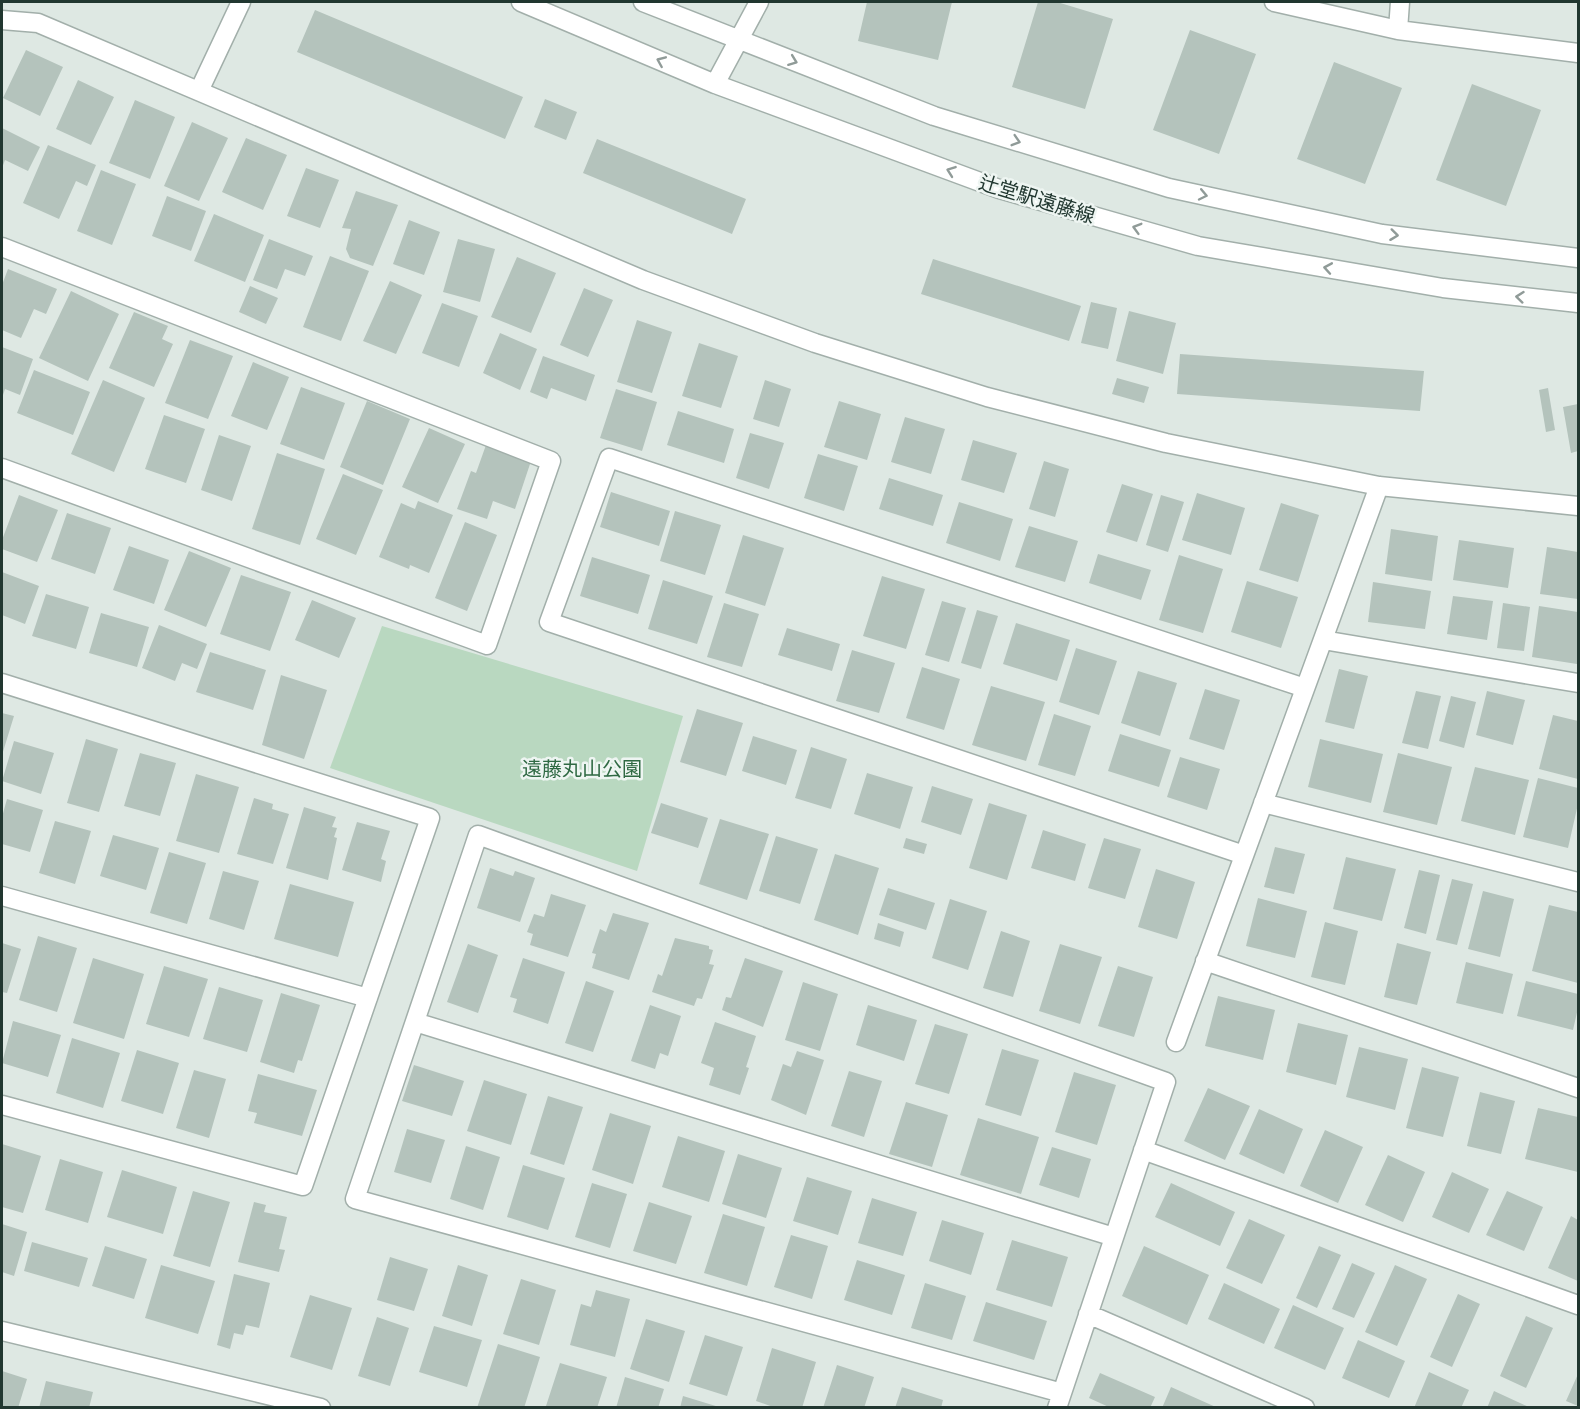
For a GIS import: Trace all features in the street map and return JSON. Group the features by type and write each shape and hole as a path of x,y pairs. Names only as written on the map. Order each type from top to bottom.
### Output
{"street":[{"path":"199,92 241,2"},
{"name":"辻堂駅遠藤線","path":"520,2 715,84 999,189 1198,246 1443,288 1578,303"},
{"path":"643,2 934,116 1169,188 1383,234 1578,258"},
{"path":"715,84 759,2"},
{"path":"1274,2 1398,30 1578,53"},
{"path":"1398,30 1400,2"},
{"path":"2,20 38,23 644,280 815,343 987,397 1166,443 1379,486 1578,506"},
{"path":"2,247 551,461 487,645 2,468"},
{"path":"1244,855 549,622 609,458 1305,688"},
{"path":"1176,1042 1379,486"},
{"path":"1323,640 1578,683"},
{"path":"2,683 430,818 303,1186 2,1105"},
{"path":"1263,803 1578,882"},
{"path":"478,835 1166,1082 1059,1400 354,1199 415,1022 478,835"},
{"path":"2,896 368,998"},
{"path":"1205,961 1578,1088"},
{"path":"415,1022 1114,1237"},
{"path":"1143,1150 1578,1305"},
{"path":"1088,1314 1305,1407"},
{"path":"2,1331 321,1407"}],"green space":[{"name":"遠藤丸山公園","path":"382,626 683,716 637,871 330,768"}],"building":[{"path":"867,2 952,2 938,60 858,41"},
{"path":"1038,2 1057,2 1113,19 1085,109 1012,87"},
{"path":"315,10 523,97 505,139 297,52"},
{"path":"1190,30 1256,54 1219,154 1153,130"},
{"path":"26,50 63,67 40,116 3,98"},
{"path":"1334,62 1402,88 1365,184 1297,159"},
{"path":"78,80 114,97 91,145 56,129"},
{"path":"1472,84 1541,110 1506,206 1436,180"},
{"path":"545,99 577,112 566,140 534,127"},
{"path":"135,100 175,117 150,179 109,163"},
{"path":"192,122 228,138 199,201 164,186"},
{"path":"2,128 40,147 28,171 5,160 2,168"},
{"path":"246,138 287,155 263,210 222,192"},
{"path":"597,139 746,199 732,234 583,173"},
{"path":"48,145 96,165 87,186 76,181 59,219 23,203"},
{"path":"306,168 339,180 320,228 287,216"},
{"path":"101,170 136,184 112,245 77,231"},
{"path":"356,191 398,205 373,266 350,258 346,249 351,229 342,228"},
{"path":"167,196 206,211 191,251 152,236"},
{"path":"214,214 264,235 245,282 194,261"},
{"path":"409,220 440,232 424,275 393,264"},
{"path":"269,239 313,256 305,276 285,269 277,289 253,280"},
{"path":"458,239 495,249 480,302 443,292"},
{"path":"330,256 369,271 341,341 303,327"},
{"path":"517,257 556,273 531,333 491,317"},
{"path":"933,259 1081,306 1069,341 921,294"},
{"path":"8,269 57,289 46,314 34,309 21,338 2,330 2,285"},
{"path":"390,281 422,295 396,354 363,341"},
{"path":"250,286 278,298 266,324 239,312"},
{"path":"584,288 613,300 588,357 560,345"},
{"path":"71,291 119,314 88,381 39,358"},
{"path":"1091,302 1117,308 1108,349 1081,343"},
{"path":"442,303 478,316 459,367 422,353"},
{"path":"1129,311 1176,323 1163,374 1116,361"},
{"path":"134,312 168,326 162,339 173,344 154,387 109,368"},
{"path":"637,320 672,332 652,393 617,382"},
{"path":"500,333 537,349 520,390 483,373"},
{"path":"190,340 233,356 208,419 165,403"},
{"path":"699,343 738,356 721,408 682,396"},
{"path":"2,347 33,359 20,395 5,389 2,398"},
{"path":"1180,354 1424,371 1420,411 1177,394"},
{"path":"543,356 595,375 586,401 551,388 547,399 530,392"},
{"path":"253,362 289,377 267,430 231,416"},
{"path":"34,370 90,392 73,435 17,413"},
{"path":"1117,378 1149,387 1144,403 1112,394"},
{"path":"103,380 145,398 114,472 71,454"},
{"path":"765,380 791,389 779,427 753,419"},
{"path":"301,387 345,403 324,460 280,444"},
{"path":"1548,388 1555,430 1546,432 1539,390"},
{"path":"616,389 657,402 642,451 600,438"},
{"path":"367,401 410,419 383,485 340,467"},
{"path":"839,401 881,414 867,460 824,447"},
{"path":"1578,404 1578,451 1571,453 1563,407"},
{"path":"678,411 734,429 724,463 667,445"},
{"path":"164,415 205,429 186,483 145,469"},
{"path":"905,417 945,429 931,474 891,462"},
{"path":"429,428 465,444 438,503 402,487"},
{"path":"750,433 784,443 769,489 736,478"},
{"path":"219,435 251,446 232,501 201,490"},
{"path":"973,440 1017,453 1004,493 961,480"},
{"path":"486,445 531,461 515,509 493,501 487,519 457,509 471,471 476,473"},
{"path":"277,453 325,469 300,545 252,529"},
{"path":"818,454 858,466 844,511 804,498"},
{"path":"1044,461 1069,469 1055,517 1029,509"},
{"path":"343,474 383,490 356,555 316,539"},
{"path":"889,478 943,495 933,526 879,509"},
{"path":"1122,484 1153,494 1137,542 1106,532"},
{"path":"611,492 670,511 659,546 600,527"},
{"path":"1197,493 1245,508 1231,555 1182,540"},
{"path":"19,495 58,510 37,562 2,549 2,540"},
{"path":"1161,495 1184,502 1168,552 1146,545"},
{"path":"418,501 453,515 429,573 410,565 409,569 379,557 401,503 415,509"},
{"path":"959,502 1013,519 1000,561 946,543"},
{"path":"1281,503 1319,515 1298,582 1259,570"},
{"path":"675,511 721,525 705,575 660,561"},
{"path":"67,513 111,528 95,574 51,559"},
{"path":"465,522 497,535 467,611 435,598"},
{"path":"1029,526 1078,541 1065,582 1015,567"},
{"path":"1391,529 1438,536 1432,581 1385,574"},
{"path":"743,535 784,548 765,606 725,593"},
{"path":"1459,540 1514,548 1508,588 1453,580"},
{"path":"129,546 169,560 154,604 113,590"},
{"path":"1547,547 1578,552 1578,599 1540,594"},
{"path":"189,551 231,568 206,627 164,610"},
{"path":"1098,554 1151,570 1141,600 1089,583"},
{"path":"1179,555 1223,569 1203,633 1159,620"},
{"path":"592,557 650,575 638,614 580,596"},
{"path":"2,572 39,586 25,624 2,615"},
{"path":"241,575 291,592 270,651 220,634"},
{"path":"882,576 925,589 906,649 863,636"},
{"path":"663,580 713,596 697,644 648,629"},
{"path":"1247,581 1298,597 1281,648 1231,632"},
{"path":"1373,582 1431,591 1425,629 1368,622"},
{"path":"46,594 89,607 76,649 32,636"},
{"path":"1453,596 1493,601 1487,640 1447,634"},
{"path":"312,600 356,618 339,658 295,640"},
{"path":"942,601 966,608 949,662 925,655"},
{"path":"724,603 759,614 742,667 707,657"},
{"path":"1503,603 1530,607 1524,651 1497,648"},
{"path":"1539,606 1578,612 1577,664 1532,657"},
{"path":"977,610 998,616 981,669 961,663"},
{"path":"101,613 149,627 137,667 89,653"},
{"path":"1016,623 1070,640 1057,681 1003,664"},
{"path":"159,625 207,644 197,669 182,663 175,681 142,668"},
{"path":"787,628 840,644 832,671 778,655"},
{"path":"1076,648 1117,661 1099,715 1059,702"},
{"path":"852,650 895,663 879,713 836,701"},
{"path":"210,652 266,670 253,710 196,692"},
{"path":"922,667 960,679 944,730 906,718"},
{"path":"1339,669 1368,676 1354,729 1325,722"},
{"path":"1138,671 1177,683 1160,736 1121,723"},
{"path":"281,675 327,690 304,759 262,745"},
{"path":"991,686 1045,702 1026,761 972,745"},
{"path":"1205,689 1240,700 1224,750 1189,739"},
{"path":"1416,691 1441,696 1428,749 1402,743"},
{"path":"1487,691 1525,700 1513,745 1476,735"},
{"path":"1451,696 1476,702 1464,748 1439,741"},
{"path":"697,709 743,723 726,776 680,762"},
{"path":"2,713 14,716 2,755"},
{"path":"1054,714 1091,726 1075,776 1038,765"},
{"path":"1553,715 1578,721 1578,779 1539,769"},
{"path":"1120,734 1171,750 1159,787 1108,771"},
{"path":"753,736 797,750 786,785 742,771"},
{"path":"86,739 118,749 99,812 67,803"},
{"path":"1320,739 1383,754 1371,803 1308,787"},
{"path":"14,741 54,753 41,794 2,781"},
{"path":"811,747 847,759 831,809 795,798"},
{"path":"140,753 176,763 160,816 124,806"},
{"path":"1398,753 1452,767 1437,825 1383,812"},
{"path":"1180,757 1220,769 1207,810 1167,797"},
{"path":"1475,767 1529,780 1515,835 1461,821"},
{"path":"867,773 913,787 900,829 854,814"},
{"path":"196,774 239,787 219,853 176,841"},
{"path":"1538,778 1578,788 1578,804 1568,848 1523,837"},
{"path":"932,786 973,799 961,835 921,822"},
{"path":"254,798 273,804 272,809 289,814 273,864 237,854"},
{"path":"7,799 43,810 30,852 2,844 2,817"},
{"path":"661,803 708,818 698,848 651,833"},
{"path":"989,803 1027,815 1007,880 969,868"},
{"path":"304,807 336,817 332,827 337,828 334,837 337,838 328,880 286,868"},
{"path":"720,819 769,834 747,900 699,884"},
{"path":"55,821 91,831 75,884 39,873"},
{"path":"357,822 390,831 381,859 386,861 381,882 342,870"},
{"path":"1043,830 1086,844 1075,881 1031,868"},
{"path":"113,835 159,848 146,890 100,876"},
{"path":"776,836 818,849 800,904 759,891"},
{"path":"906,838 927,844 924,854 903,848"},
{"path":"1104,838 1141,849 1125,899 1088,888"},
{"path":"1275,847 1305,854 1294,894 1264,887"},
{"path":"169,852 206,863 187,924 150,913"},
{"path":"835,854 879,868 858,935 814,920"},
{"path":"1346,857 1396,869 1382,921 1333,909"},
{"path":"490,868 513,876 515,871 535,878 520,922 477,908"},
{"path":"1156,869 1195,882 1177,939 1138,927"},
{"path":"1419,870 1440,875 1426,934 1404,928"},
{"path":"223,871 259,881 244,930 209,919"},
{"path":"1452,879 1473,884 1457,945 1436,940"},
{"path":"290,884 354,902 338,957 274,939"},
{"path":"888,888 935,903 926,930 879,915"},
{"path":"1483,891 1514,899 1500,957 1468,949"},
{"path":"551,894 586,905 568,957 530,945 533,934 527,932 534,914 544,917"},
{"path":"1258,898 1307,911 1295,958 1246,946"},
{"path":"950,899 987,911 968,970 932,958"},
{"path":"1549,905 1578,912 1578,983 1532,971"},
{"path":"613,913 649,923 629,980 592,968 596,954 592,953 600,929 606,932"},
{"path":"1325,922 1358,931 1345,985 1311,977"},
{"path":"878,923 904,932 900,947 874,939"},
{"path":"1001,931 1030,941 1013,997 983,988"},
{"path":"38,936 77,948 57,1012 19,1000"},
{"path":"675,938 709,946 709,949 713,950 709,964 714,965 702,999 697,998 694,1006 652,992 658,974 662,976"},
{"path":"2,943 21,949 7,993 2,992"},
{"path":"1397,943 1431,952 1417,1005 1384,997"},
{"path":"468,944 498,955 478,1013 447,1002"},
{"path":"1060,944 1102,957 1080,1024 1039,1011"},
{"path":"93,958 144,974 124,1039 73,1023"},
{"path":"523,958 565,972 548,1024 513,1012 517,999 510,997"},
{"path":"745,958 783,971 763,1027 722,1010 726,997 731,998"},
{"path":"1466,962 1513,974 1503,1014 1456,1003"},
{"path":"164,966 208,979 189,1037 146,1024"},
{"path":"1118,966 1153,977 1134,1037 1098,1026"},
{"path":"586,981 614,991 593,1052 565,1043"},
{"path":"1526,981 1578,994 1578,1008 1573,1030 1517,1016"},
{"path":"803,982 838,994 820,1051 785,1040"},
{"path":"219,987 263,1000 247,1052 203,1039"},
{"path":"281,993 320,1005 302,1061 298,1060 294,1073 260,1062"},
{"path":"1218,996 1275,1010 1263,1060 1205,1046"},
{"path":"650,1005 681,1016 668,1056 660,1053 655,1069 631,1061"},
{"path":"868,1005 917,1020 904,1061 856,1045"},
{"path":"13,1021 61,1035 48,1077 2,1063"},
{"path":"715,1022 756,1036 740,1095 709,1085 714,1068 701,1063"},
{"path":"1298,1023 1348,1035 1336,1085 1286,1072"},
{"path":"935,1024 968,1034 949,1094 915,1084"},
{"path":"72,1038 120,1053 103,1108 56,1093"},
{"path":"1359,1047 1408,1059 1395,1110 1346,1097"},
{"path":"1002,1049 1039,1060 1021,1116 985,1105"},
{"path":"137,1050 179,1063 163,1114 121,1101"},
{"path":"797,1051 824,1060 806,1115 771,1100 783,1064 791,1067"},
{"path":"414,1065 464,1081 452,1116 402,1101"},
{"path":"1422,1067 1459,1077 1443,1137 1406,1128"},
{"path":"194,1070 226,1079 209,1138 176,1128"},
{"path":"849,1071 882,1081 864,1137 831,1126"},
{"path":"1074,1072 1116,1085 1097,1145 1055,1132"},
{"path":"258,1074 317,1090 302,1136 254,1123 257,1113 248,1111"},
{"path":"484,1080 527,1094 511,1145 467,1131"},
{"path":"1208,1088 1250,1106 1225,1160 1184,1141"},
{"path":"1480,1092 1515,1101 1501,1154 1467,1146"},
{"path":"548,1096 583,1107 564,1165 530,1154"},
{"path":"906,1102 948,1115 932,1167 889,1154"},
{"path":"1538,1108 1578,1117 1578,1172 1525,1159"},
{"path":"1259,1109 1303,1129 1284,1174 1239,1154"},
{"path":"610,1113 651,1126 633,1184 592,1170"},
{"path":"978,1118 1039,1137 1021,1194 960,1175"},
{"path":"407,1129 445,1140 431,1183 394,1172"},
{"path":"1325,1130 1363,1147 1338,1203 1300,1186"},
{"path":"678,1136 725,1151 709,1202 662,1187"},
{"path":"2,1144 41,1156 23,1213 2,1207"},
{"path":"466,1146 500,1157 483,1210 450,1199"},
{"path":"1052,1147 1091,1159 1079,1198 1039,1185"},
{"path":"738,1154 782,1168 766,1218 722,1204"},
{"path":"1388,1155 1425,1172 1403,1222 1365,1205"},
{"path":"60,1159 103,1172 88,1223 45,1210"},
{"path":"523,1165 565,1178 548,1230 507,1217"},
{"path":"122,1170 177,1187 163,1234 107,1217"},
{"path":"1452,1172 1489,1189 1469,1233 1432,1217"},
{"path":"807,1177 852,1191 838,1235 793,1221"},
{"path":"592,1183 627,1194 610,1248 575,1237"},
{"path":"1171,1183 1235,1212 1220,1246 1155,1217"},
{"path":"193,1191 230,1202 210,1267 173,1256"},
{"path":"1507,1191 1543,1207 1524,1251 1486,1235"},
{"path":"872,1198 917,1212 903,1256 858,1243"},
{"path":"254,1202 266,1205 264,1212 287,1217 279,1249 285,1250 279,1272 238,1262"},
{"path":"649,1202 692,1216 676,1264 633,1251"},
{"path":"723,1214 765,1227 747,1286 704,1273"},
{"path":"1571,1216 1578,1220 1578,1281 1548,1268"},
{"path":"1249,1219 1285,1235 1262,1284 1226,1268"},
{"path":"942,1220 984,1233 971,1275 929,1261"},
{"path":"2,1224 27,1232 14,1276 2,1272"},
{"path":"791,1235 828,1246 812,1299 774,1287"},
{"path":"1012,1240 1068,1257 1052,1307 996,1290"},
{"path":"32,1242 88,1258 79,1287 24,1271"},
{"path":"105,1246 147,1259 134,1299 92,1286"},
{"path":"1144,1246 1209,1275 1187,1325 1122,1296"},
{"path":"1319,1246 1341,1255 1317,1308 1296,1298"},
{"path":"390,1257 428,1269 414,1311 377,1300"},
{"path":"857,1260 905,1275 892,1315 844,1300"},
{"path":"1352,1263 1375,1273 1354,1318 1332,1309"},
{"path":"161,1265 215,1281 198,1334 145,1318"},
{"path":"458,1265 488,1275 472,1326 442,1316"},
{"path":"1395,1265 1427,1279 1397,1346 1365,1332"},
{"path":"234,1274 270,1283 259,1328 246,1325 243,1335 234,1333 230,1349 217,1345"},
{"path":"521,1279 556,1290 539,1345 503,1334"},
{"path":"925,1283 966,1296 952,1340 911,1328"},
{"path":"1224,1283 1280,1309 1264,1344 1208,1319"},
{"path":"596,1290 630,1299 615,1357 570,1345 581,1304 591,1307"},
{"path":"1458,1294 1480,1304 1452,1367 1430,1357"},
{"path":"310,1295 352,1308 332,1370 290,1357"},
{"path":"986,1302 1047,1321 1034,1360 973,1341"},
{"path":"1293,1305 1344,1328 1325,1370 1274,1348"},
{"path":"1526,1316 1553,1328 1526,1388 1500,1376"},
{"path":"377,1317 409,1328 390,1386 358,1376"},
{"path":"646,1319 685,1331 669,1382 630,1369"},
{"path":"434,1326 482,1340 467,1387 419,1372"},
{"path":"705,1335 743,1347 727,1396 689,1384"},
{"path":"1358,1340 1405,1361 1389,1398 1342,1378"},
{"path":"498,1344 540,1357 524,1408 477,1408"},
{"path":"772,1348 816,1362 802,1408 776,1408 756,1401"},
{"path":"560,1363 607,1377 597,1408 546,1406"},
{"path":"837,1365 874,1377 864,1408 823,1408"},
{"path":"2,1371 27,1379 18,1408 2,1408"},
{"path":"1429,1372 1469,1390 1461,1408 1414,1408"},
{"path":"1100,1373 1155,1397 1150,1408 1111,1408 1089,1398"},
{"path":"1578,1374 1578,1406 1566,1401"},
{"path":"625,1377 664,1389 658,1408 616,1408"},
{"path":"46,1381 93,1392 89,1408 39,1408"},
{"path":"902,1387 943,1400 941,1408 895,1408"},
{"path":"1171,1387 1218,1408 1162,1408"},
{"path":"1494,1391 1531,1408 1487,1408"},
{"path":"683,1396 719,1407 719,1408 680,1408"}]}
